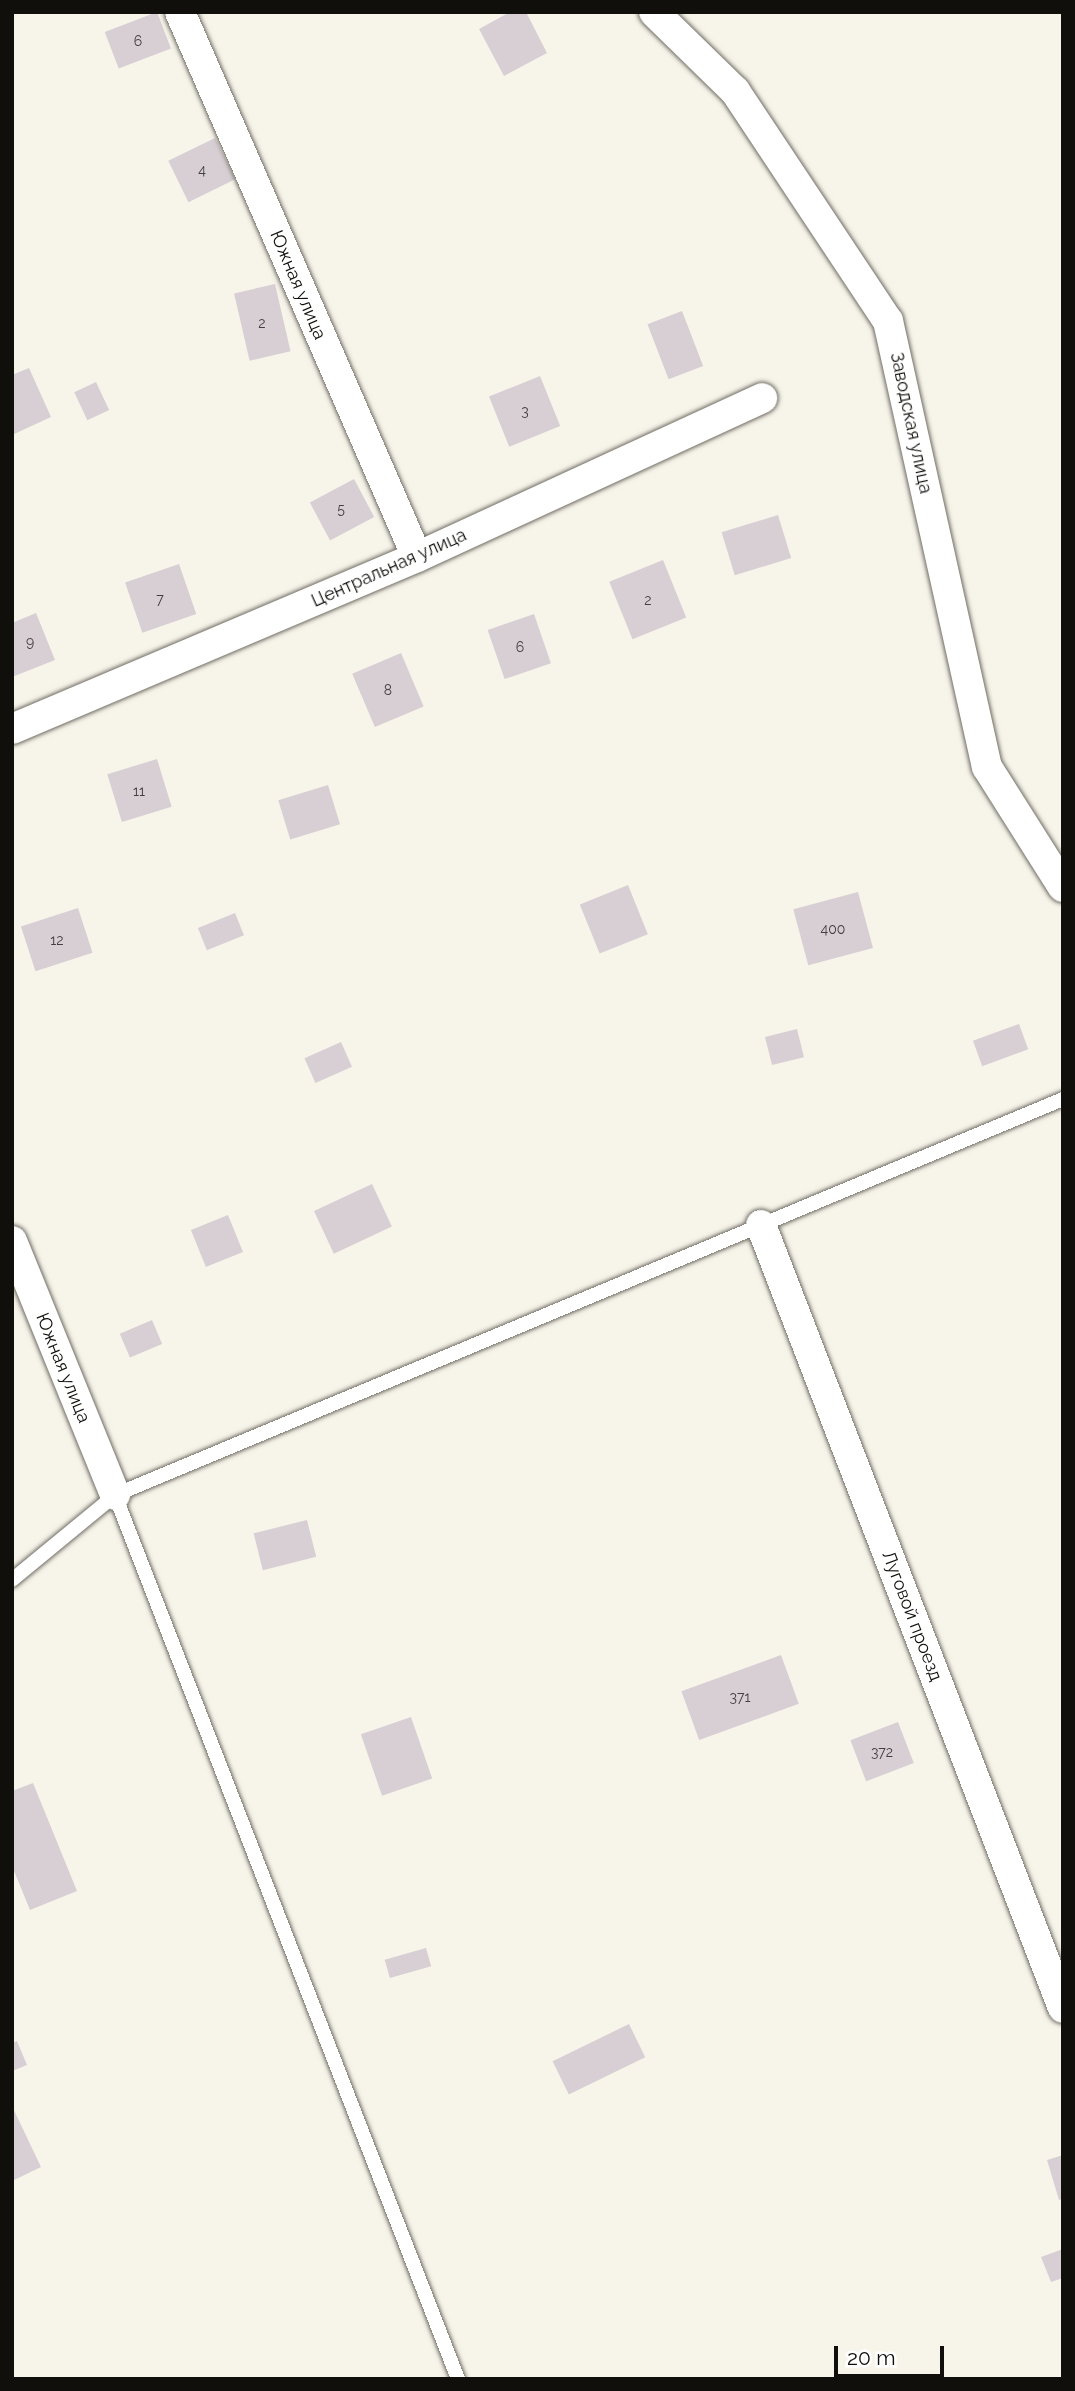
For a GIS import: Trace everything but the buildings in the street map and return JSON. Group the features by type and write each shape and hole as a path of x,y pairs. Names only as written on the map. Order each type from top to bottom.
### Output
{"street":[{"name":"Южная улица","path":"180,12 417,557"},
{"name":"Заводская улица","path":"654,12 735,91 888,321 987,767 1063,887"},
{"name":"Центральная улица","path":"12,729 417,557 762,398"},
{"name":"Луговой проезд","path":"761,1225 1063,2008"},
{"name":"Южная улица","path":"12,1241 115,1495"}],"lane":[{"path":"12,1580 115,1495 1063,1099"},
{"path":"115,1495 458,2379"}]}
